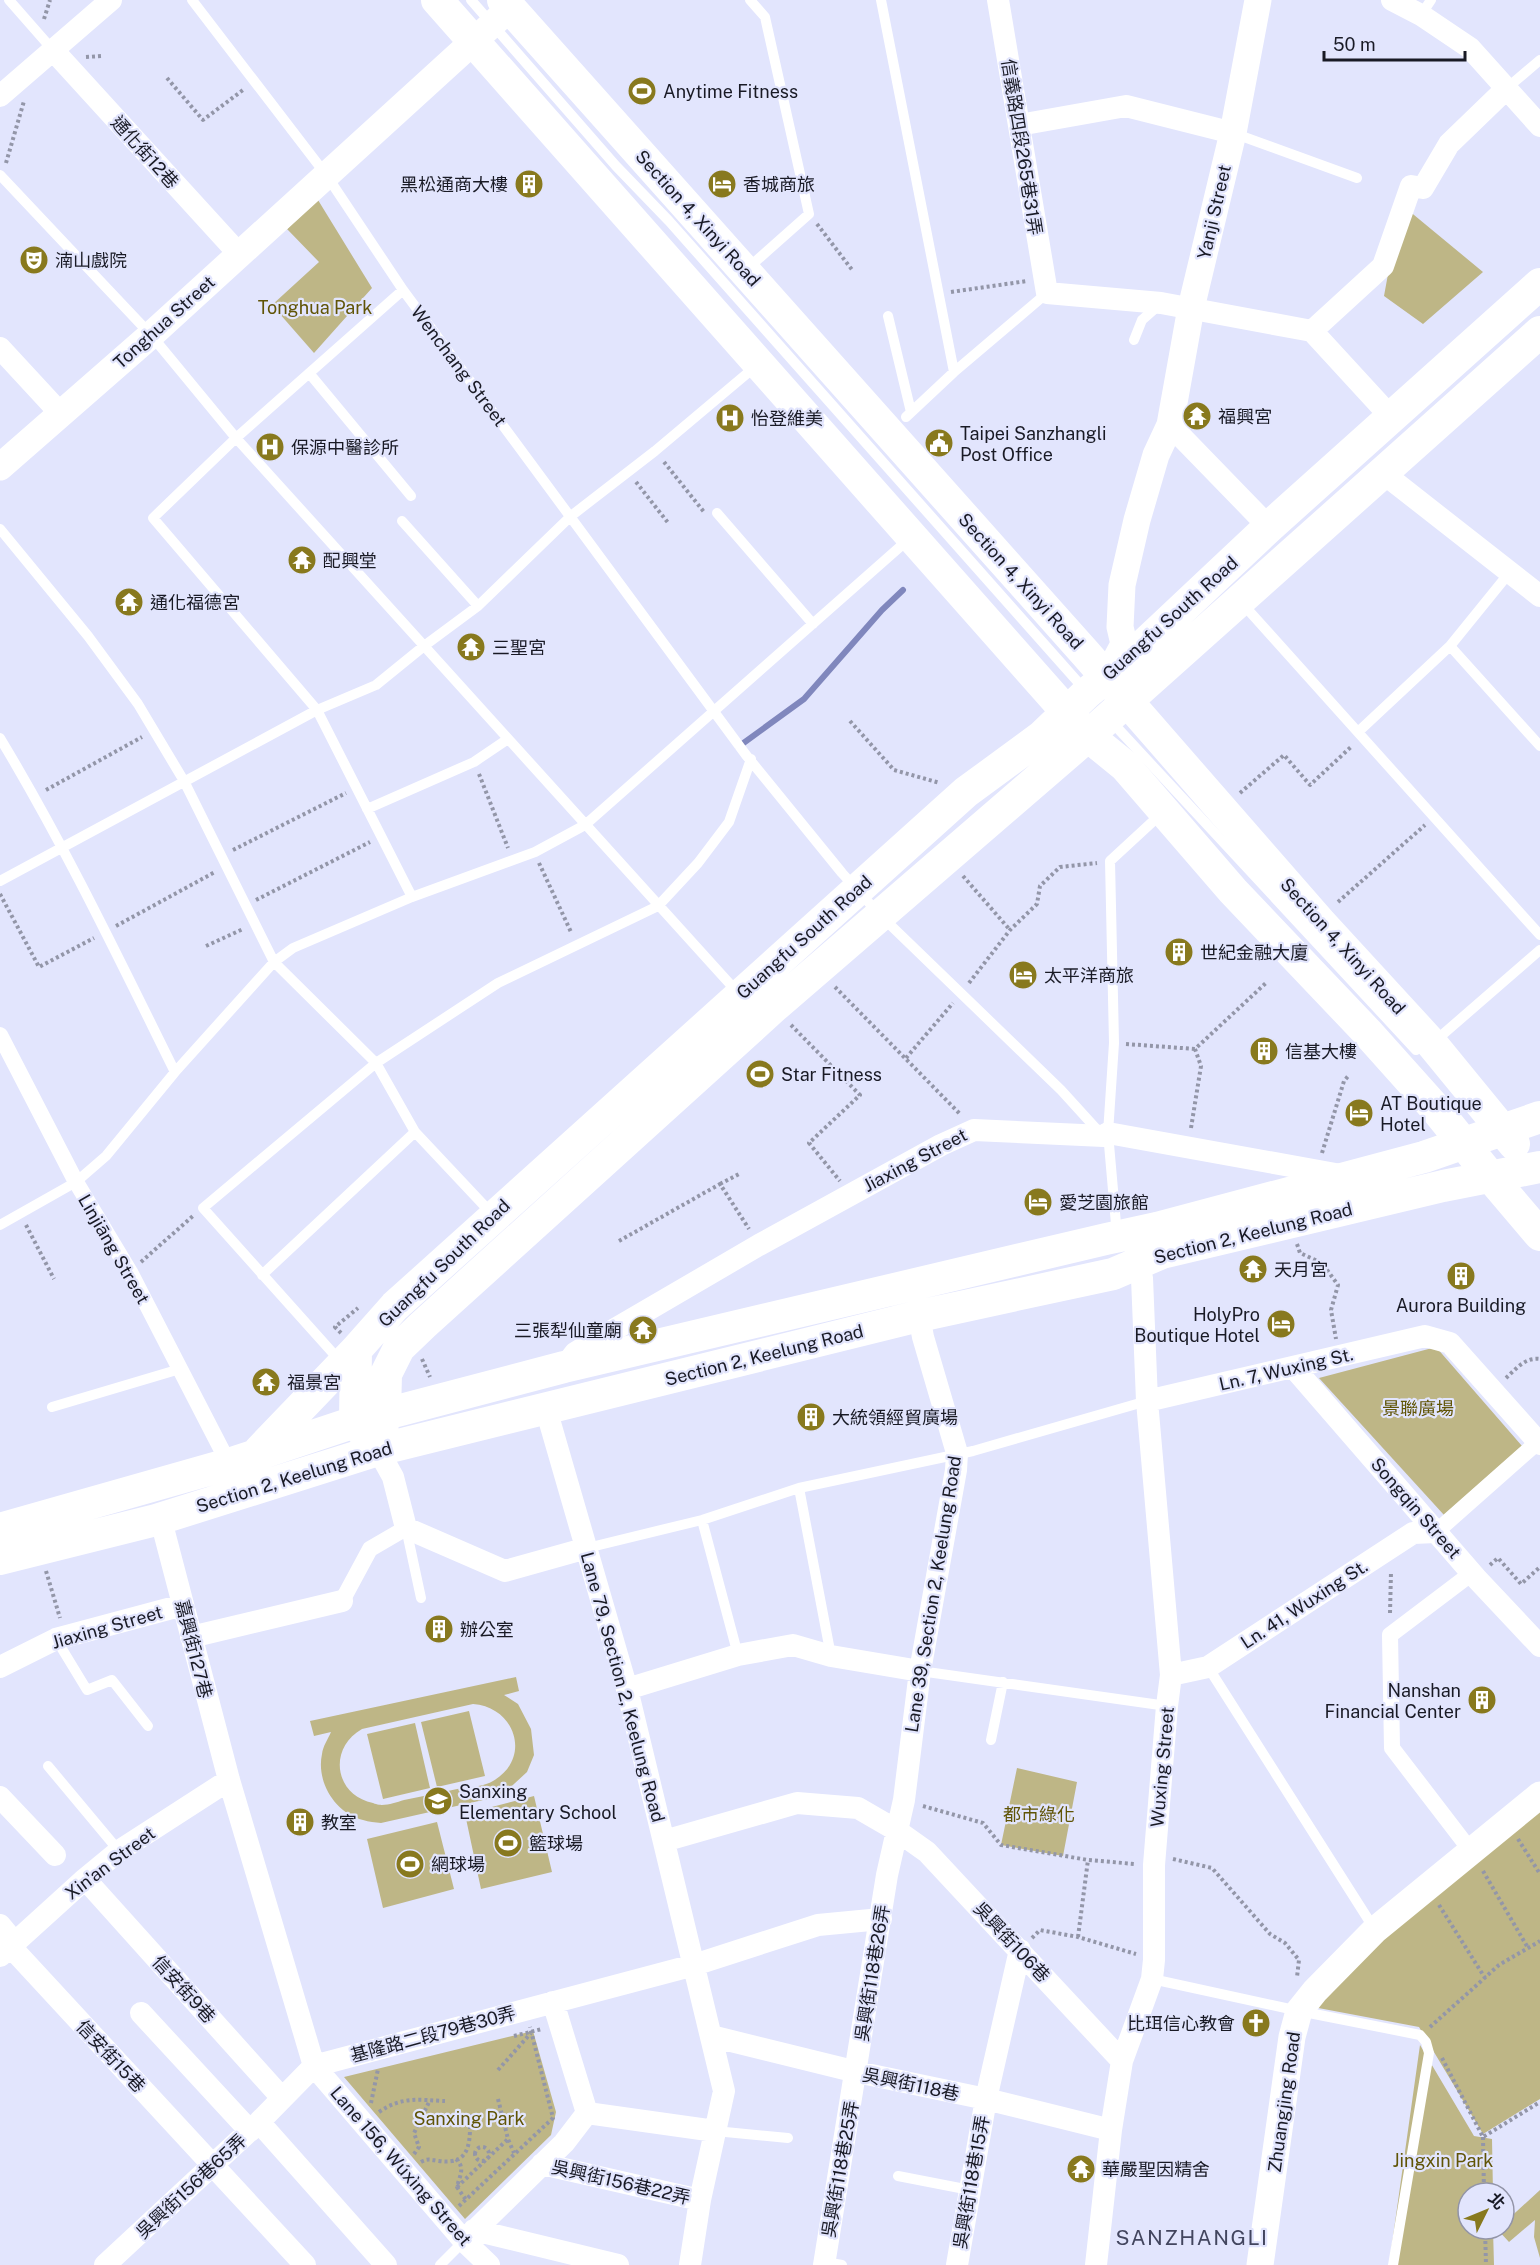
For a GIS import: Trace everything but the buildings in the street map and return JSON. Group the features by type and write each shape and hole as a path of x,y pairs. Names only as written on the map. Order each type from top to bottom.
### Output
{"main road":[{"name":"Section 4, Xinyi Road","path":"437,0 499,15 745,271 1097,706 1125,766 1233,891 1366,1032 1464,1143 1540,1235"},
{"name":"Section 4, Xinyi Road","path":"499,15 759,364 912,536 1097,706 1320,922 1432,1058 1503,1130 1537,1171"},
{"name":"Guangfu South Road","path":"378,1450 385,1414 386,1374 399,1348 774,1006 948,857 1269,527 1540,285"},
{"name":"Guangfu South Road","path":"242,1459 349,1357 395,1306 493,1215 966,792 1041,737 1097,706 1240,600 1540,332"},
{"name":"Section 2, Keelung Road","path":"0,1559 156,1520 378,1450 919,1316 1113,1274 1129,1250 1157,1228 1424,1157 1540,1117"},
{"name":"Section 2, Keelung Road","path":"0,1529 242,1459 355,1422 564,1367 1129,1250 1162,1253 1489,1176 1537,1171"},
{"path":"349,1357 355,1422 378,1450"}],"street":[{"path":"0,96 111,0"},
{"name":"信義路四段265巷31弄","path":"998,0 1046,286"},
{"name":"Yanji Street","path":"1097,706 1124,644 1120,627 1122,585 1137,520 1156,455 1170,424 1176,310 1233,133 1258,0"},
{"path":"1392,0 1426,8 1470,48 1540,126"},
{"name":"Tonghua Street","path":"0,467 327,176 499,15"},
{"name":"通化街12巷","path":"44,56 239,254"},
{"path":"1312,331 1383,266 1410,186 1423,188 1449,144 1507,88"},
{"path":"1019,125 1126,106 1233,133"},
{"path":"1046,286 1176,310 1312,331 1391,417"},
{"path":"0,348 61,414"},
{"path":"1170,424 1269,527"},
{"path":"1383,473 1540,596"},
{"name":"Linjiāng Street","path":"0,1035 76,1182 130,1272 180,1369 242,1459"},
{"name":"Jiaxing Street","path":"564,1367 574,1353 759,1245 941,1145 974,1130 1106,1134 1348,1176"},
{"name":"Wuxing Street","path":"1096,2265 1111,2130 1122,2061 1153,1969 1154,1860 1171,1675 1147,1401 1142,1278 1129,1250"},
{"name":"Lane 39, Section 2, Keelung Road","path":"887,1875 904,1800 920,1671 957,1453 919,1316"},
{"name":"Ln. 7, Wuxing St.","path":"1147,1401 1425,1336 1450,1343 1493,1390"},
{"name":"Songqin Street","path":"1294,1368 1474,1576 1540,1646"},
{"path":"1436,1532 1539,1442 1493,1390"},
{"name":"Lane 79, Section 2, Keelung Road","path":"546,1409 627,1689 711,2036"},
{"path":"378,1450 393,1478 406,1528"},
{"name":"嘉興街127巷","path":"156,1520 163,1528 229,1780 314,2066"},
{"path":"406,1528 505,1571 587,1548"},
{"path":"191,1637 342,1601 370,1549 406,1528"},
{"name":"Ln. 41, Wuxing St.","path":"1171,1675 1208,1667 1413,1533 1436,1532"},
{"path":"1471,1851 1392,1748 1390,1635 1474,1576"},
{"name":"Jiaxing Street","path":"0,1668 61,1638 183,1605"},
{"path":"627,1689 738,1655 793,1645 831,1656 920,1671"},
{"name":"Xin'an Street","path":"6,1943 119,1851 229,1780"},
{"name":"Zhuangjing Road","path":"1260,2265 1297,1998 1315,1991 1375,1930 1540,1795"},
{"path":"0,1797 55,1855"},
{"name":"吳興街106巷","path":"664,1841 797,1803 858,1808 896,1830 927,1852 1122,2061"},
{"name":"吳興街118巷26弄","path":"857,2072 887,1875"},
{"name":"信安街9巷","path":"85,1879 282,2098"},
{"name":"基隆路二段79巷30弄","path":"314,2066 694,1965 818,1925 880,1919"},
{"name":"信安街15巷","path":"6,1943 304,2265"},
{"name":"吳興街118巷15弄","path":"957,2265 986,2099 1020,1950"},
{"path":"553,2002 587,2113"},
{"name":"吳興街156巷65弄","path":"141,2013 255,2127"},
{"name":"吳興街118巷","path":"711,2036 1111,2130"},
{"name":"吳興街156巷22弄","path":"690,2265 700,2200 724,2091 711,2036"},
{"name":"吳興街156巷65弄","path":"105,2265 255,2127 314,2066"},
{"name":"Lane 156, Wúxìng Street","path":"314,2066 469,2235 489,2265"},
{"name":"吳興街118巷25弄","path":"830,2264 857,2072"},
{"path":"587,2113 715,2131"},
{"path":"469,2235 564,2143 587,2113"},
{"path":"255,2127 386,2265"},
{"name":"吳興街156巷22弄","path":"542,2164 700,2200"},
{"path":"469,2235 618,2265"}],"lane":[{"path":"9,0 44,56"},
{"name":"Wenchang Street","path":"192,0 327,176 403,290 748,757"},
{"name":"Section 4, Xinyi Road","path":"471,0 499,15 609,158 669,221 1097,706"},
{"path":"745,271 809,214 765,17 750,0"},
{"path":"881,0 954,372"},
{"path":"1507,88 1540,60"},
{"path":"1233,133 1357,178"},
{"path":"1,176 151,335 236,438 740,995"},
{"path":"888,316 908,415 1046,286"},
{"path":"403,290 236,438 153,518 317,710 412,897"},
{"path":"1134,340 1142,320 1176,310"},
{"path":"0,881 317,710 376,685 478,606 571,516 655,451 759,364"},
{"path":"309,373 411,496"},
{"path":"717,513 813,624"},
{"path":"402,521 478,606"},
{"path":"0,529 88,636 155,730 184,781 274,962 376,1064 415,1132 493,1215"},
{"path":"0,1225 76,1182 106,1156 175,1072 274,962 293,948 412,897 535,852 585,825 912,536"},
{"path":"1360,734 1450,646 1510,572"},
{"path":"1240,600 1540,934"},
{"path":"1450,646 1540,746"},
{"path":"0,738 62,846 175,1072"},
{"path":"368,809 474,762 508,739"},
{"path":"748,757 842,873 880,915 1106,1134"},
{"path":"349,1357 262,1275 203,1208 376,1064 498,983 658,906 698,863 729,822 748,757"},
{"path":"1129,1250 1116,1224 1106,1134 1114,1043 1110,861 1164,811"},
{"path":"1432,1058 1540,950"},
{"path":"262,1275 415,1132"},
{"path":"52,1407 180,1369"},
{"path":"587,1548 702,1520 799,1488 973,1451 1147,1401"},
{"path":"799,1488 831,1656"},
{"path":"702,1520 738,1655"},
{"path":"406,1528 422,1598"},
{"path":"61,1638 87,1690 112,1680 148,1726"},
{"path":"1208,1667 1375,1930"},
{"path":"920,1671 1167,1706"},
{"path":"991,1740 1003,1682"},
{"path":"48,1766 119,1851"},
{"path":"1153,1969 1297,1998 1424,2032 1429,2053 1393,2265"},
{"path":"715,2131 788,2139"},
{"path":"898,2176 970,2190"},
{"path":"440,2265 469,2235"}],"path":[{"path":"1,176 44,56"},
{"path":"167,78 203,120 253,82"},
{"path":"809,214 853,271"},
{"path":"938,294 1046,286"},
{"path":"655,451 709,517 717,513"},
{"path":"628,472 669,524"},
{"path":"850,721 894,770 966,792"},
{"path":"35,796 155,730"},
{"path":"1240,793 1284,755 1310,785 1360,734"},
{"path":"474,762 513,860"},
{"path":"221,856 357,788"},
{"path":"1338,902 1434,817"},
{"path":"246,905 381,836"},
{"path":"535,852 576,944"},
{"path":"948,857 1010,930"},
{"path":"906,1058 1010,930 1037,904 1040,886 1060,867 1110,861"},
{"path":"206,946 255,923"},
{"path":"818,969 974,1130"},
{"path":"1114,1043 1195,1049 1267,982"},
{"path":"774,1006 860,1095 809,1143 851,1194"},
{"path":"1190,1136 1201,1066 1195,1049"},
{"path":"1322,1154 1344,1081 1349,1075"},
{"path":"619,1241 740,1174"},
{"path":"720,1184 759,1245"},
{"path":"130,1272 203,1208"},
{"path":"20,1214 54,1279"},
{"path":"1289,1224 1300,1253 1322,1263 1338,1285 1331,1310 1340,1357"},
{"path":"335,1327 362,1305"},
{"path":"419,1352 433,1384"},
{"path":"1493,1390 1522,1363 1535,1358 1540,1359"},
{"path":"1388,1550 1391,1559 1390,1635"},
{"path":"1474,1576 1498,1558 1521,1584 1540,1567"},
{"path":"45,1567 61,1638"},
{"path":"904,1800 983,1823 1001,1845 1088,1860 1154,1860 1212,1868 1270,1934 1285,1944 1299,1960 1297,1998"},
{"path":"1508,1821 1540,1874"},
{"path":"1471,1851 1528,1948"},
{"path":"1078,1937 1088,1860"},
{"path":"1429,1887 1485,1978"},
{"path":"1020,1950 1040,1930 1078,1937 1153,1969"},
{"path":"1484,2181 1483,2137 1424,2032 1499,1965 1540,1941"},
{"path":"509,2037 531,2032"},
{"path":"498,2070 531,2032"},
{"path":"451,2197 459,2206 553,2118 531,2032"},
{"path":"367,2071 389,2066"},
{"path":"364,2098 370,2105 378,2068"},
{"path":"384,2121 377,2113 393,2103 419,2098 445,2101"},
{"path":"498,2099 514,2153"},
{"path":"413,2155 419,2147 414,2133 430,2100"},
{"path":"1483,2137 1540,2102"},
{"path":"420,2162 427,2158 451,2162 468,2150 470,2114"},
{"path":"457,2187 508,2139"},
{"path":"406,2146 428,2171"},
{"path":"478,2147 484,2147 489,2152 486,2161 475,2157 474,2151 478,2147"},
{"path":"456,2159 462,2167 457,2187 466,2200"},
{"path":"1485,2241 1486,2265"}],"green space":[{"name":"Tonghua Park","path":"318,200 372,288 314,353 272,305 319,262 287,229"},
{"path":"1408,210 1483,272 1423,324 1384,296 1393,247"},
{"name":"景聯廣場","path":"1436,1347 1522,1446 1444,1515 1319,1378"},
{"path":"516,1677 519,1691 504,1695 518,1704 531,1729 534,1755 527,1772 501,1796 381,1823 370,1822 344,1811 330,1795 322,1775 321,1765 323,1748 331,1732 314,1736 310,1721","holes":["473,1704 488,1707 500,1714 509,1724 514,1735 515,1748 512,1760 505,1771 490,1783 382,1805 360,1798 350,1791 343,1781 340,1759 344,1747 351,1737 362,1729"]},
{"path":"469,1711 485,1776 437,1787 421,1722"},
{"path":"415,1723 430,1788 383,1799 367,1734"},
{"name":"都市綠化","path":"1017,1768 1077,1782 1063,1856 1001,1845"},
{"path":"1540,1788 1540,2099 1483,2134 1419,2027 1313,2007"},
{"name":"籃球場","path":"534,1796 552,1872 481,1889 465,1814"},
{"name":"網球場","path":"437,1822 454,1889 383,1908 367,1839"},
{"name":"Sanxing Park","path":"533,2031 556,2112 551,2135 465,2219 344,2077"},
{"name":"Jingxin Park","path":"1420,2045 1474,2136 1492,2139 1493,2181 1456,2181 1456,2241 1493,2241 1494,2265 1389,2265"},
{"path":"1540,2190 1540,2258 1534,2237 1535,2220 1516,2236 1516,2212"}],"waterway":[{"path":"738,747 804,699 882,610 903,590"}],"place":[{"name":"Anytime Fitness","path":"642,91"},
{"name":"黑松通商大樓","path":"529,184"},
{"name":"香城商旅","path":"722,184"},
{"name":"湳山戲院","path":"34,260"},
{"name":"福興宮","path":"1197,416"},
{"name":"怡登維美","path":"730,418"},
{"name":"Taipei Sanzhangli Post Office","path":"939,443"},
{"name":"保源中醫診所","path":"270,447"},
{"name":"配興堂","path":"302,560"},
{"name":"通化福德宮","path":"129,602"},
{"name":"三聖宮","path":"471,647"},
{"name":"世紀金融大廈","path":"1179,952"},
{"name":"太平洋商旅","path":"1023,975"},
{"name":"信基大樓","path":"1264,1051"},
{"name":"Star Fitness","path":"760,1074"},
{"name":"AT Boutique Hotel","path":"1359,1113"},
{"name":"愛芝園旅館","path":"1038,1202"},
{"name":"天月宮","path":"1253,1269"},
{"name":"Aurora Building","path":"1461,1276"},
{"name":"HolyPro Boutique Hotel","path":"1281,1324"},
{"name":"三張犁仙童廟","path":"643,1330"},
{"name":"福景宮","path":"266,1382"},
{"name":"大統領經貿廣場","path":"811,1417"},
{"name":"辦公室","path":"439,1629"},
{"name":"Nanshan Financial Center","path":"1482,1700"},
{"name":"Sanxing Elementary School","path":"438,1801"},
{"name":"教室","path":"300,1822"},
{"name":"籃球場","path":"508,1843"},
{"name":"網球場","path":"410,1864"},
{"name":"比珥信心教會","path":"1256,2023"},
{"name":"華嚴聖因精舍","path":"1081,2169"}],"district":[{"name":"SANZHANGLI","path":"1192,2237"}]}
